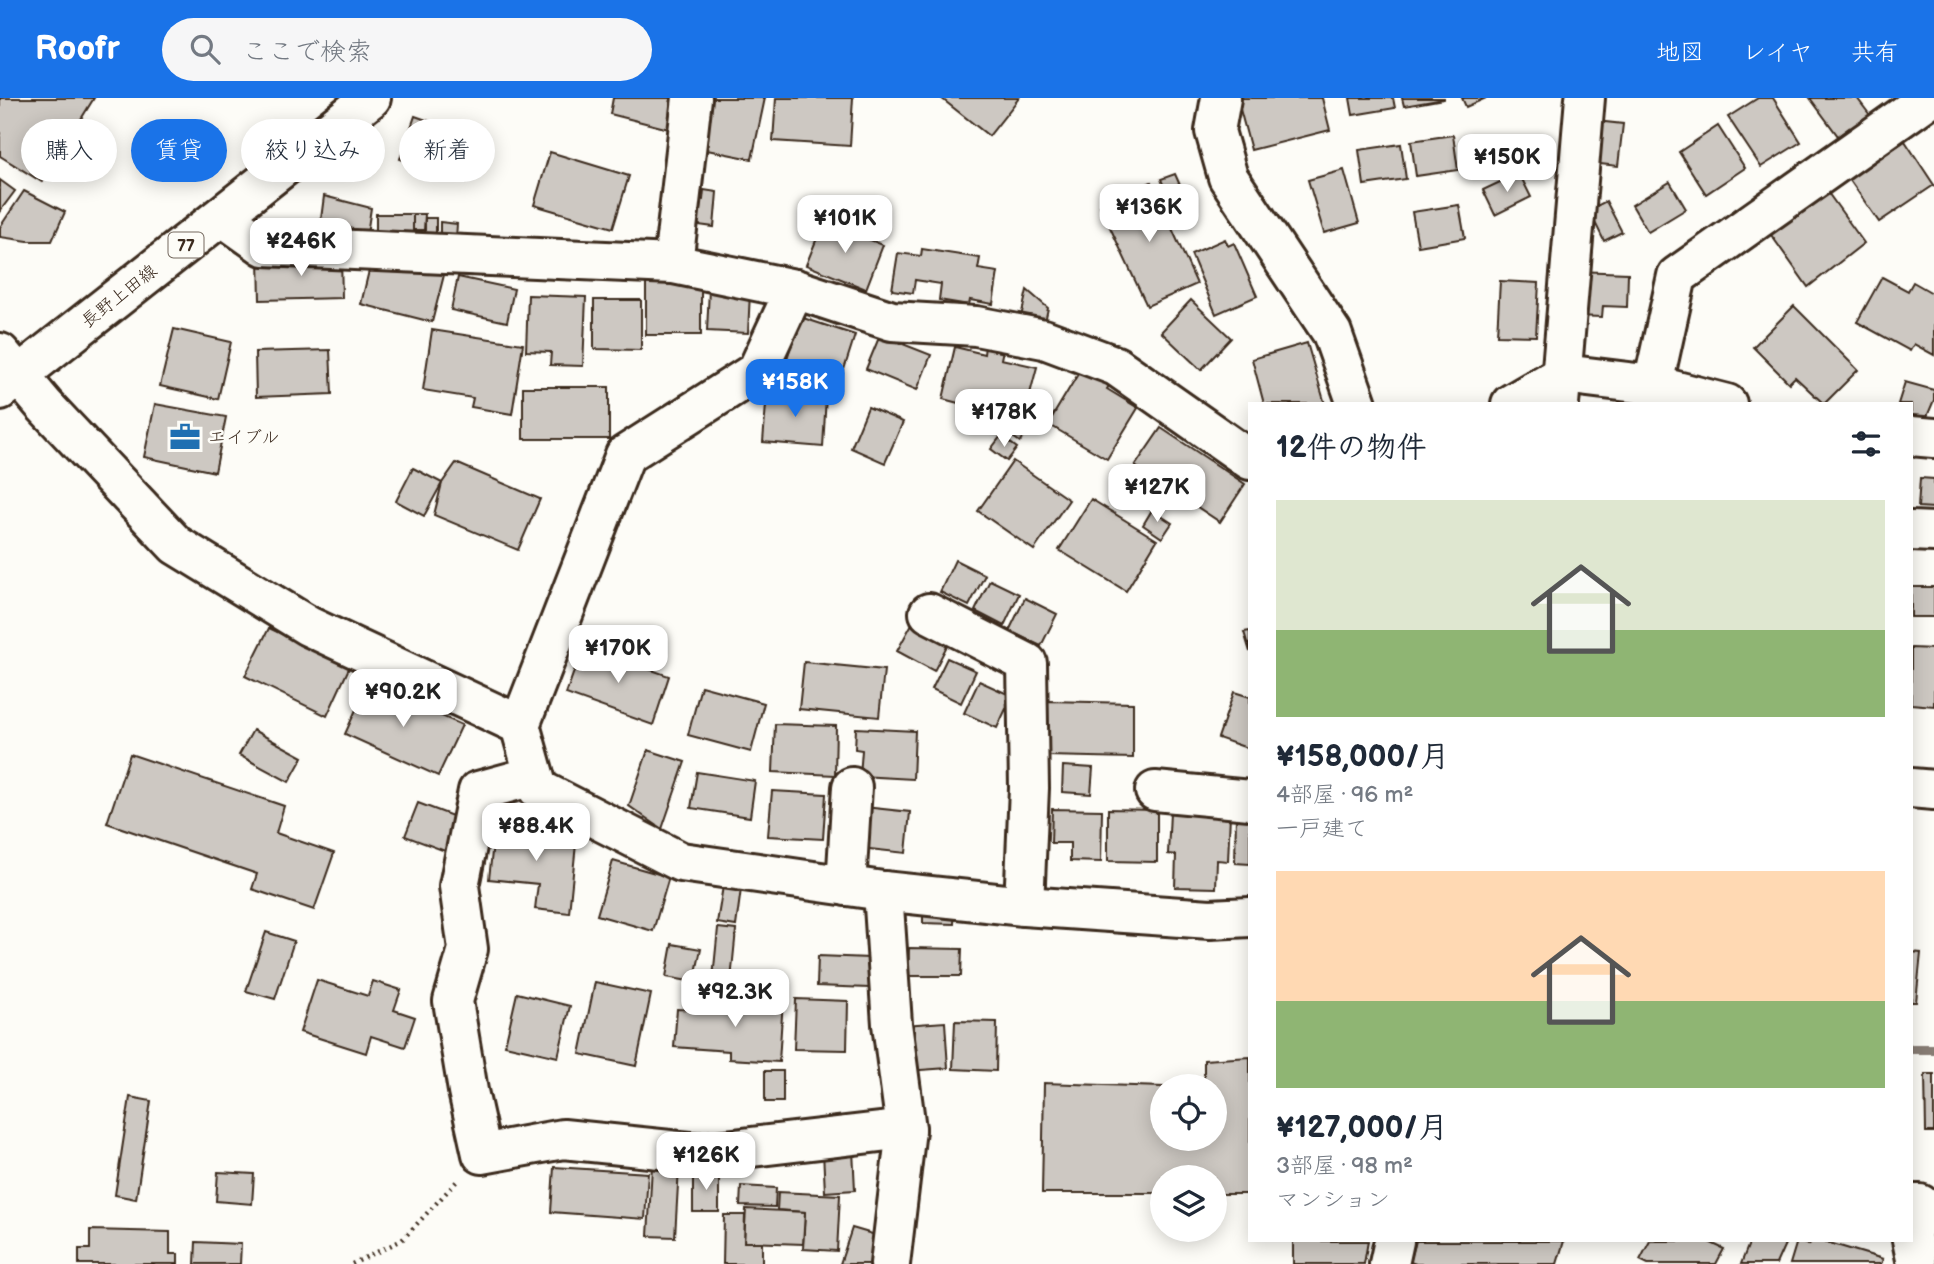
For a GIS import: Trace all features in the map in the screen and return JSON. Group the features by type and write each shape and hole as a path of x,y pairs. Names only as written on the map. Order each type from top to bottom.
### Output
{"street":[{"name":"長野上田線","path":"6,373 222,216 370,98"},
{"path":"673,264 692,98"},
{"path":"1221,98 1215,131 1228,177 1332,333 1356,402"},
{"path":"1561,389 1585,98"},
{"path":"1653,385 1677,276 1929,98"},
{"path":"222,216 264,246 673,264 795,289 891,321 976,326 1044,339 1116,366 1248,459"},
{"path":"795,289 757,371 625,455 520,724 538,789 681,862 883,891 1024,906 1210,919 1248,917"},
{"path":"6,373 44,405 176,545 308,626 520,724"},
{"path":"1518,402 1561,389 1653,385 1719,402"},
{"path":"1913,436 1934,438"},
{"path":"1913,531 1934,532"},
{"path":"929,613 1027,663 1030,788 1024,906"},
{"path":"534,776 478,791 460,886 468,949 453,1001 482,1154 563,1139 699,1153 906,1129"},
{"path":"846,886 852,787"},
{"path":"1913,788 1934,790"},
{"path":"1155,791 1248,800"},
{"path":"883,891 892,1024 906,1129 890,1264"},
{"path":"1913,1228 1920,1199"},
{"path":"1389,1264 1394,1242"},
{"path":"1912,1242 1917,1264"}],"path":[{"path":"352,1264 402,1240 482,1154"}],"building":[{"path":"0,98 94,98 81,119 21,119 21,169 0,156"},
{"path":"613,98 677,98 669,129 610,114"},
{"path":"708,98 765,98 752,159 697,148"},
{"path":"776,98 853,98 850,146 773,141"},
{"path":"941,98 1019,98 989,136"},
{"path":"1237,98 1322,98 1330,130 1251,150"},
{"path":"1350,98 1393,98 1395,108 1353,115"},
{"path":"1402,98 1444,98 1444,99 1404,106"},
{"path":"1462,98 1486,98 1466,107"},
{"path":"1758,98 1773,98 1801,142 1761,167 1728,117"},
{"path":"1810,98 1857,98 1873,119 1851,136 1849,128 1838,136"},
{"path":"1596,121 1623,124 1618,166 1591,163"},
{"path":"1718,126 1745,168 1706,194 1679,152"},
{"path":"1453,135 1458,170 1416,176 1411,141"},
{"path":"1905,141 1934,185 1879,222 1849,179"},
{"path":"1401,144 1406,179 1364,185 1359,150"},
{"path":"550,152 629,176 613,228 534,205"},
{"path":"1344,170 1359,223 1324,233 1308,180"},
{"path":"1519,173 1531,197 1495,215 1483,190"},
{"path":"1175,174 1187,201 1172,207 1161,179"},
{"path":"0,180 15,191 0,211"},
{"path":"1151,182 1197,284 1147,306 1100,206"},
{"path":"1670,182 1686,209 1648,232 1632,205"},
{"path":"704,190 717,192 714,227 691,224 694,199 703,200"},
{"path":"1826,190 1864,243 1808,287 1769,232"},
{"path":"24,191 65,212 52,241 0,237 0,227"},
{"path":"324,196 371,208 367,234 321,219"},
{"path":"1606,201 1622,232 1604,241 1589,210"},
{"path":"1459,205 1465,238 1418,246 1412,212"},
{"path":"376,214 413,214 413,237 376,237"},
{"path":"413,214 425,214 424,230 413,230"},
{"path":"425,218 436,218 436,236 425,237"},
{"path":"824,221 883,245 866,289 806,265"},
{"path":"440,222 457,224 456,238 440,237"},
{"path":"1225,239 1228,246 1234,243 1257,296 1216,314 1191,254"},
{"path":"922,249 980,258 978,269 998,272 993,304 970,300 969,305 939,300 941,284 915,280 913,293 892,290 898,253 921,256"},
{"path":"341,256 342,298 260,300 259,259"},
{"path":"372,258 444,275 432,322 361,304"},
{"path":"1577,271 1628,273 1627,307 1603,306 1602,317 1575,316"},
{"path":"458,277 514,289 507,322 451,310"},
{"path":"1882,277 1908,291 1913,282 1934,294 1934,355 1914,344 1910,351 1857,322"},
{"path":"1500,281 1539,283 1536,336 1497,335"},
{"path":"646,282 701,282 701,335 646,335"},
{"path":"709,289 750,292 748,333 707,331"},
{"path":"1027,290 1048,308 1045,322 1021,317"},
{"path":"528,295 586,297 583,366 550,365 551,352 526,351"},
{"path":"594,300 641,300 641,350 594,349"},
{"path":"1191,300 1231,338 1201,370 1161,332"},
{"path":"1794,306 1858,370 1826,402 1822,402 1795,377 1789,383 1753,347"},
{"path":"800,317 855,335 841,379 786,362"},
{"path":"174,329 231,342 218,399 160,386"},
{"path":"432,330 523,344 512,414 471,407 473,398 423,390"},
{"path":"880,335 931,355 917,390 866,369"},
{"path":"1307,343 1324,402 1263,402 1252,359"},
{"path":"985,346 1003,350 1001,359 1037,367 1027,405 1000,399 999,405 968,398 966,405 943,399 955,347 984,354"},
{"path":"330,350 332,394 256,397 255,352"},
{"path":"1081,369 1112,381 1107,389 1138,408 1107,459 1048,424"},
{"path":"1905,382 1934,390 1934,400 1923,426 1913,424 1913,402 1899,402"},
{"path":"523,387 609,387 609,439 523,439"},
{"path":"767,392 826,396 823,447 763,442"},
{"name":"エイブル","path":"155,404 226,417 215,472 144,457"},
{"path":"868,407 903,422 885,463 851,448"},
{"path":"1021,414 1034,424 1020,442 1007,433"},
{"path":"1161,428 1245,484 1220,522 1135,466"},
{"path":"1001,436 1017,448 1007,461 991,449"},
{"path":"1013,461 1069,500 1034,550 978,511"},
{"path":"456,463 540,499 518,550 434,515 442,483"},
{"path":"413,468 442,483 424,516 396,501"},
{"path":"1920,478 1934,479 1934,508 1918,507"},
{"path":"1091,499 1157,540 1126,591 1059,550"},
{"path":"1152,510 1172,523 1162,538 1143,525"},
{"path":"955,560 985,575 969,606 940,592"},
{"path":"990,580 1019,594 1004,626 975,611"},
{"path":"1913,587 1934,587 1934,617 1913,617"},
{"path":"1025,598 1057,614 1041,646 1009,631"},
{"path":"914,620 950,640 934,671 897,651"},
{"path":"269,628 350,666 327,716 245,676"},
{"path":"583,646 669,676 653,725 566,694"},
{"path":"1913,648 1934,649 1934,706 1913,704"},
{"path":"947,658 976,671 961,703 932,689"},
{"path":"804,662 884,670 879,717 799,709"},
{"path":"979,681 1012,696 997,728 964,713"},
{"path":"368,683 462,725 438,776 345,734"},
{"path":"701,686 764,703 751,752 688,735"},
{"path":"1234,692 1248,696 1248,748 1218,738"},
{"path":"1048,701 1133,703 1133,758 1047,756"},
{"path":"775,724 836,726 835,775 773,772"},
{"path":"856,728 915,731 913,779 860,776 862,750 855,749"},
{"path":"253,730 303,757 289,782 239,755"},
{"path":"648,750 685,762 662,829 629,806"},
{"path":"130,754 284,806 276,833 334,853 314,910 252,889 257,874 107,823"},
{"path":"1063,766 1093,768 1091,794 1062,792"},
{"path":"697,772 755,781 750,817 691,808"},
{"path":"772,791 826,794 823,839 768,836"},
{"path":"418,803 466,821 453,854 405,836"},
{"path":"855,806 910,812 906,853 851,847"},
{"path":"1052,809 1102,810 1101,862 1070,861 1070,843 1051,843"},
{"path":"1108,809 1157,810 1157,862 1108,861"},
{"path":"1170,812 1230,814 1228,861 1217,860 1216,888 1175,887 1176,855 1168,854"},
{"path":"1236,816 1248,817 1248,864 1235,863"},
{"path":"495,825 577,834 569,913 535,909 538,884 489,879"},
{"path":"613,861 669,877 653,931 597,915"},
{"path":"723,886 741,889 736,926 717,923"},
{"path":"923,906 955,907 954,924 923,923"},
{"path":"718,928 736,930 731,980 713,978"},
{"path":"266,932 294,941 275,999 246,991"},
{"path":"672,944 701,949 694,982 666,977"},
{"path":"909,948 962,949 961,976 908,976"},
{"path":"1913,952 1921,953 1916,1002 1913,1002"},
{"path":"818,956 870,958 869,988 817,986"},
{"path":"317,980 368,996 373,981 401,990 394,1010 415,1017 405,1047 371,1036 366,1053 300,1032"},
{"path":"595,982 651,994 636,1066 580,1054"},
{"path":"517,993 570,1006 558,1057 505,1045"},
{"path":"735,996 783,999 779,1062 729,1059 729,1051 674,1047 677,1009 734,1012"},
{"path":"796,999 848,1001 847,1050 794,1049"},
{"path":"955,1021 997,1022 996,1071 953,1069"},
{"path":"945,1022 948,1068 907,1071 904,1025"},
{"path":"1248,1057 1248,1194 1227,1194 1227,1165 1150,1165 1150,1193 1042,1193 1044,1083 1150,1087 1150,1151 1227,1151 1227,1074 1204,1074 1204,1060"},
{"path":"765,1071 783,1071 783,1102 765,1102"},
{"path":"1925,1074 1934,1074 1934,1132 1926,1132"},
{"path":"130,1097 151,1101 136,1199 115,1195"},
{"path":"853,1150 855,1190 825,1192 823,1152"},
{"path":"652,1166 679,1167 675,1237 648,1236"},
{"path":"554,1167 648,1173 645,1219 551,1212"},
{"path":"218,1172 254,1174 252,1204 216,1201"},
{"path":"693,1172 719,1172 719,1212 693,1212"},
{"path":"741,1186 776,1188 775,1207 740,1206"},
{"path":"778,1192 840,1195 837,1251 803,1249 805,1212 777,1210"},
{"path":"746,1209 805,1212 803,1244 744,1242"},
{"path":"724,1215 745,1215 744,1242 762,1242 762,1264 723,1264"},
{"path":"852,1228 879,1236 870,1264 840,1264"},
{"path":"90,1230 170,1232 170,1254 178,1254 178,1264 79,1264 79,1249 90,1249"},
{"path":"196,1242 241,1244 240,1264 195,1264"},
{"path":"1293,1242 1368,1242 1364,1264 1293,1264"},
{"path":"1416,1242 1564,1242 1557,1264 1410,1262"},
{"path":"1649,1242 1709,1242 1724,1249 1716,1264 1648,1264 1640,1260"},
{"path":"1750,1242 1785,1244 1776,1264 1741,1264"},
{"path":"1797,1242 1809,1245 1810,1242 1826,1242 1883,1259 1881,1264 1790,1264"}],"waterway":[{"path":"1913,1049 1934,1049"}],"place":[{"name":"エイブル","path":"185,437"}]}
